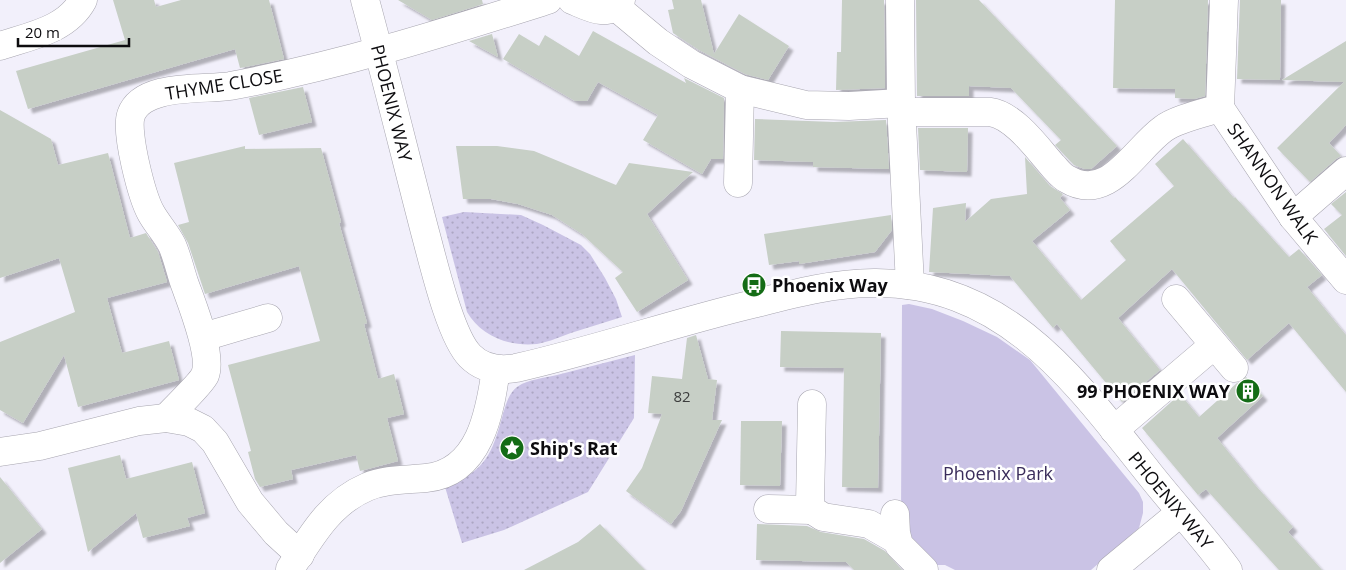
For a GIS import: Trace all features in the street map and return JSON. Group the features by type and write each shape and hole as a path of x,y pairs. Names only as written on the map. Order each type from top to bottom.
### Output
{"street":[{"path":"0,46 46,32 64,22 84,0"},
{"name":"PHOENIX WAY","path":"365,0 437,275 456,333 469,355 480,363 496,369 516,368 726,310 837,286 874,283 910,285 946,292 1008,322 1036,344 1087,397 1228,570"},
{"path":"380,52 548,0"},
{"name":"SHANNON WALK","path":"572,0 600,10 610,10 619,3 658,42 691,64 740,88 806,106 901,108 999,114 1019,128 1064,178 1082,185 1098,186 1110,180 1164,128 1220,108"},
{"path":"900,0 901,108 910,285"},
{"name":"SHANNON WALK","path":"1224,0 1220,108 1293,217 1346,280"},
{"name":"THYME CLOSE","path":"166,418 204,377 207,364 203,337 173,246 147,206 130,141 129,124 132,112 146,99 166,91 229,86 300,72 380,52"},
{"path":"738,183 740,88"},
{"path":"1293,217 1346,171"},
{"path":"1176,300 1234,368"},
{"path":"203,337 268,318"},
{"path":"1114,430 1214,345"},
{"path":"0,452 40,446 140,421 166,418 189,422 203,430 215,442 250,502 276,533 295,562 319,524 350,496 367,487 389,481 428,478 444,474 455,468 476,444 484,428 491,404 496,369"},
{"path":"812,404 810,504 812,510"},
{"path":"768,509 812,510 823,517 896,527 899,545 924,570"},
{"path":"1111,570 1180,512"}],"green space":[{"path":"464,212 521,215 581,245 590,254 605,278 616,299 622,317 537,344 506,342 480,328 467,312 442,217"},
{"name":"Phoenix Park","path":"909,304 932,309 963,321 997,337 1030,360 1139,493 1143,502 1143,513 1139,528 1091,570 955,570 945,565 932,565 907,539 901,519 902,305"},
{"path":"635,355 634,418 588,492 504,530 462,543 445,487 470,474 485,459 491,450 505,406 514,389 531,380"}],"building":[{"path":"113,0 154,0 156,7 181,0 269,0 284,59 240,68 235,49 28,109 16,71 125,40"},
{"path":"398,0 482,0 483,4 432,20"},
{"path":"672,0 701,0 714,54 739,14 789,46 768,80 745,74 699,50 673,33 668,10 674,9"},
{"path":"842,0 884,0 885,88 836,90 837,52 841,52"},
{"path":"916,0 979,0 1117,146 1091,169 1074,165 1055,145 1061,140 1011,88 969,86 969,96 917,96"},
{"path":"1115,0 1208,0 1205,96 1194,99 1175,98 1175,89 1113,88"},
{"path":"1240,0 1281,0 1280,80 1237,79"},
{"path":"593,31 686,83 684,78 724,98 723,159 711,159 702,174 643,140 658,115 598,82 587,101 575,101 503,59 519,34 539,46 545,35 579,56"},
{"path":"492,34 498,57 469,41"},
{"path":"1346,41 1346,125 1329,143 1341,156 1310,182 1277,148 1344,82 1282,80"},
{"path":"303,87 312,122 259,135 249,98"},
{"path":"0,110 51,139 58,165 108,153 130,238 146,233 158,252 167,282 107,298 122,353 169,341 179,380 78,407 64,355 23,423 0,410 0,342 75,312 59,258 0,278"},
{"path":"755,119 834,122 886,120 889,169 813,167 813,162 754,160"},
{"path":"918,128 968,128 967,172 920,170"},
{"path":"1183,139 1289,257 1299,249 1322,275 1307,287 1346,335 1346,392 1289,323 1247,360 1172,269 1118,318 1160,370 1122,402 1057,324 1053,328 1010,276 929,272 933,208 966,203 965,222 991,199 1027,194 1025,157 1050,186 1063,194 1060,198 1070,210 1032,241 1081,300 1126,260 1110,241 1174,186 1155,164"},
{"path":"245,146 245,149 321,148 341,222 339,223 367,323 364,324 378,379 394,374 404,414 387,418 398,461 360,471 356,455 291,470 293,479 260,487 255,479 248,452 251,451 228,365 320,341 299,266 205,294 188,243 178,225 189,222 174,163"},
{"path":"456,146 497,146 534,151 616,185 629,163 693,172 647,214 688,280 637,312 615,278 623,272 582,234 552,215 518,204 491,199 463,199"},
{"path":"1346,192 1346,256 1324,229 1342,215 1331,204"},
{"path":"891,215 892,230 875,252 799,264 799,261 769,265 764,234"},
{"path":"781,331 881,333 878,488 842,487 844,368 780,367"},
{"path":"696,335 708,379 717,380 712,420 722,420 681,511 671,524 626,491 642,468 662,414 648,413 652,376 682,379 687,338"},
{"path":"1246,377 1263,396 1217,438 1255,485 1293,527 1288,532 1322,570 1279,570 1206,489 1198,495 1142,428 1180,394 1199,417"},
{"path":"741,421 782,421 780,486 740,485"},
{"path":"120,455 126,479 192,462 205,513 187,518 190,526 143,538 136,513 88,552 68,468"},
{"path":"0,477 42,529 0,563"},
{"path":"600,524 645,570 524,570 578,542"},
{"path":"757,524 807,526 821,532 864,539 885,551 902,570 854,570 846,562 756,560"}],"place":[{"name":"Phoenix Way","path":"754,285"},
{"name":"99 PHOENIX WAY","path":"1248,391"},
{"name":"Ship's Rat","path":"512,448"}]}
